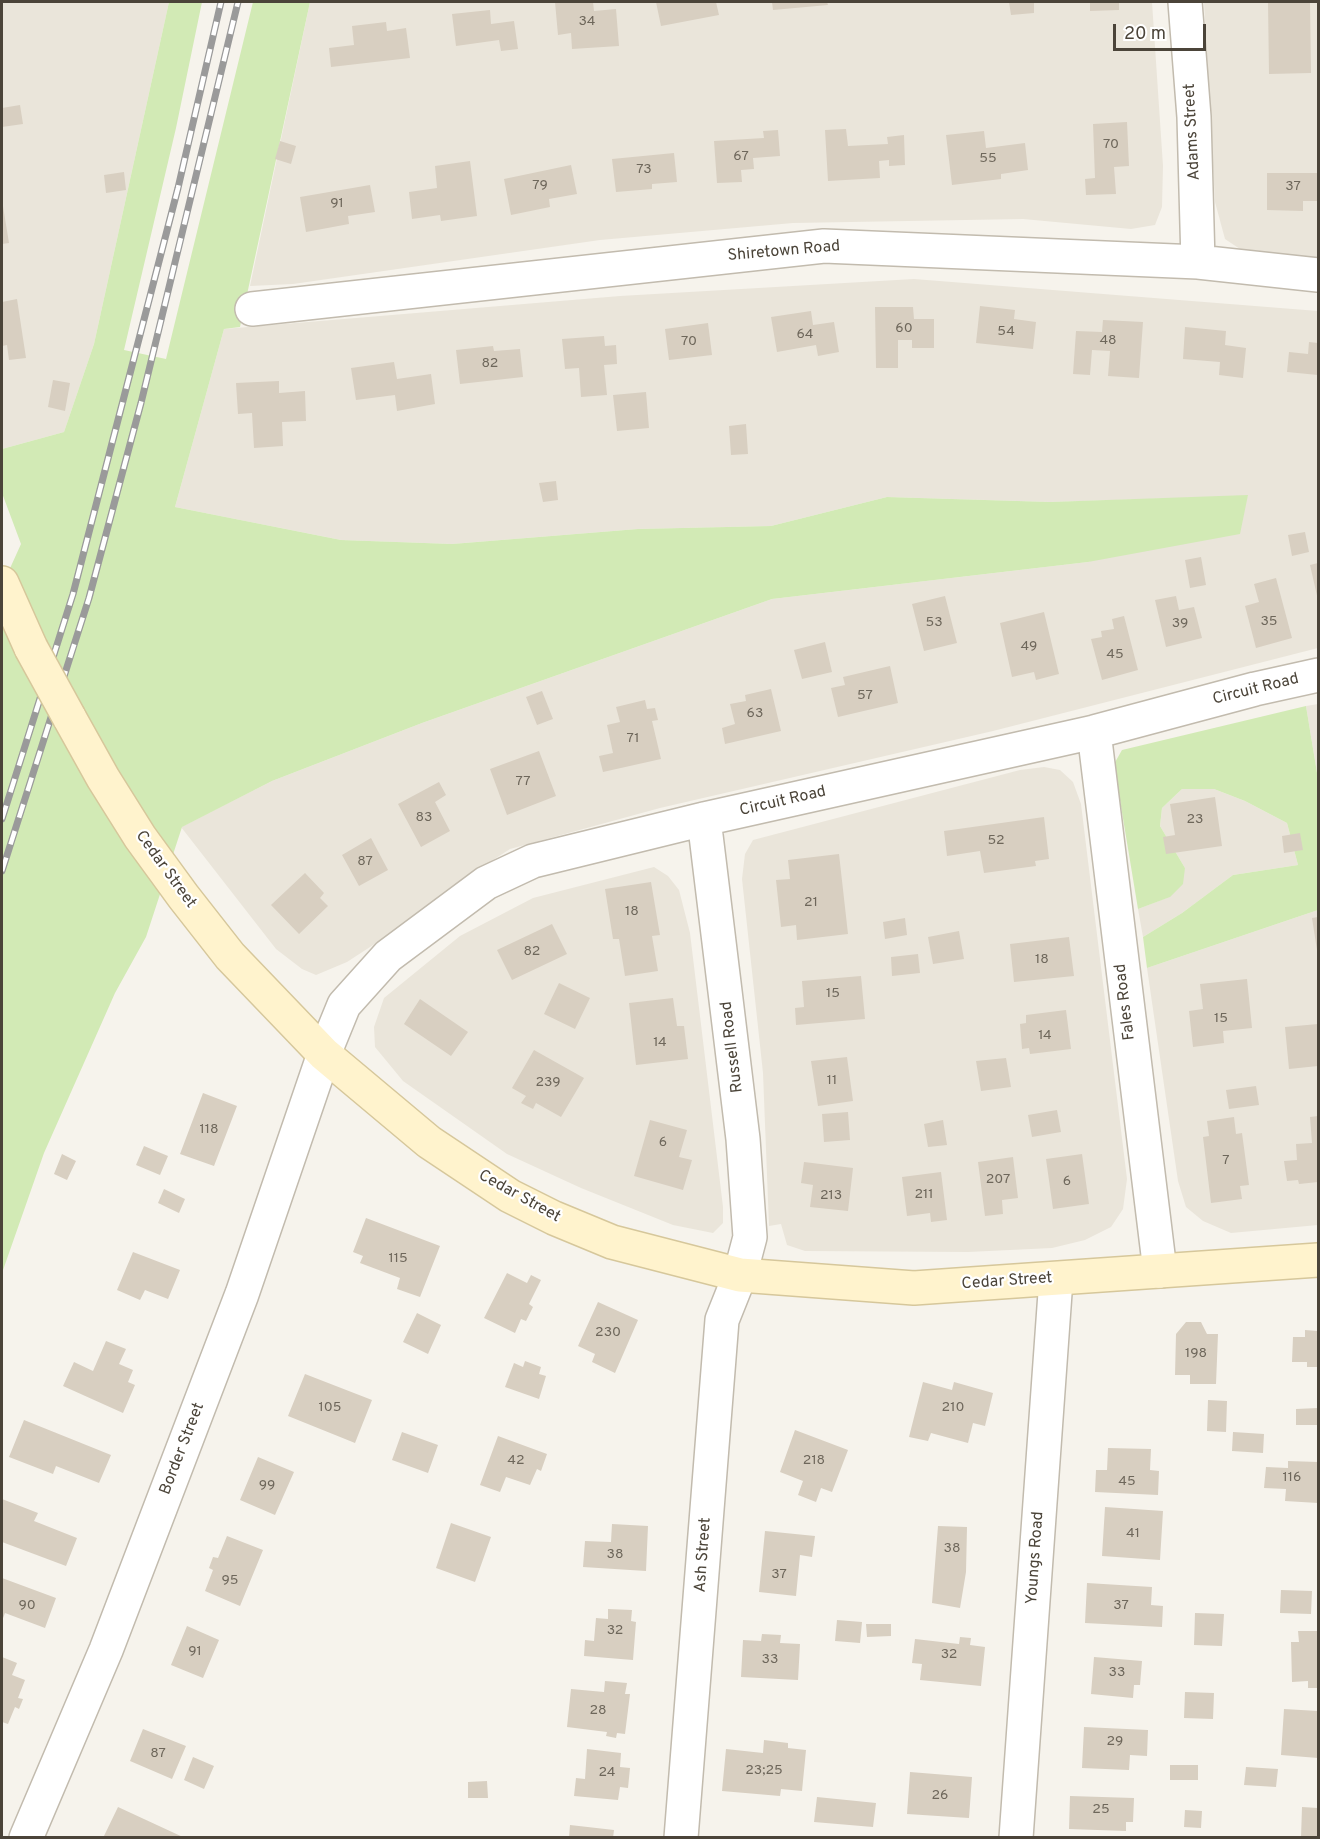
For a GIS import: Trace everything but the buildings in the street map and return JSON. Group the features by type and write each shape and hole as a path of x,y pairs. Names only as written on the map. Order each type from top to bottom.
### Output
{"street":[{"name":"Adams Street","path":"1185,2 1194,117 1198,262"},
{"name":"Shiretown Road","path":"252,309 824,246 1198,262 1318,275"},
{"name":"Cedar Street","path":"2,584 31,648 140,837 230,956 324,1054 429,1142 510,1196 554,1218 612,1242 740,1275 914,1288 1318,1260"},
{"name":"Circuit Road","path":"324,1054 344,1005 388,956 486,883 533,861 704,819 1094,732 1255,689 1318,675"},
{"name":"Fales Road","path":"1094,732 1160,1271"},
{"name":"Russell Road","path":"704,819 744,1150 750,1237 740,1275"},
{"name":"Border Street","path":"26,1838 106,1650 238,1305 324,1054"},
{"name":"Ash Street","path":"681,1838 722,1320 740,1275"},
{"name":"Youngs Road","path":"1016,1838 1056,1278"}],"shaded area":[{"path":"2,2 169,2 94,344 64,432 2,449"},
{"path":"310,2 1152,2 1163,166 1162,207 1155,225 1131,229 1023,219 793,223 600,240 293,284 250,286"},
{"path":"1204,2 1318,2 1318,258 1243,251 1225,239 1215,202"},
{"path":"914,279 1318,311 1318,648 993,731 660,808 510,849 451,887 390,934 347,962 316,975 302,969 276,949 181,827 272,781 422,723 772,599 1088,562 1248,496 1050,502 887,497 771,526 638,529 452,544 341,540 175,507 224,329 620,296"},
{"path":"1318,704 1318,779 1306,706"},
{"path":"1044,767 1060,770 1073,782 1081,804 1127,1179 1123,1209 1111,1227 1085,1240 1052,1248 968,1252 805,1251 787,1245 781,1224 769,1226 763,1073 742,879 745,854 753,840 1020,770"},
{"path":"1182,789 1214,789 1245,801 1287,823 1298,865 1233,875 1182,913 1143,937 1138,909 1169,897 1185,868 1160,826 1162,808"},
{"path":"654,867 668,876 679,890 690,933 723,1207 723,1223 713,1233 673,1225 581,1188 507,1154 403,1081 375,1047 374,1027 384,998 460,936 533,898"},
{"path":"1318,910 1318,1225 1231,1233 1203,1221 1186,1207 1178,1181 1147,968"}],"green space":[{"path":"169,2 202,2 176,128 124,350 166,359 253,2 310,2 240,327 224,329 175,507 341,540 452,544 638,529 771,526 887,497 1050,502 1248,495 1240,534 1088,562 772,599 422,723 272,781 182,827 146,937 115,993 44,1153 2,1273 2,586 21,544 2,493 2,449 64,432 94,344"},
{"path":"1306,706 1318,779 1318,910 1147,968 1143,937 1182,913 1233,875 1298,865 1287,823 1245,801 1214,789 1182,789 1162,808 1160,826 1185,868 1183,884 1170,897 1138,909 1114,764 1122,750"}],"railway":[{"path":"2,819 73,594 178,188 221,2"},
{"path":"2,871 89,598 141,403 238,2"}]}
